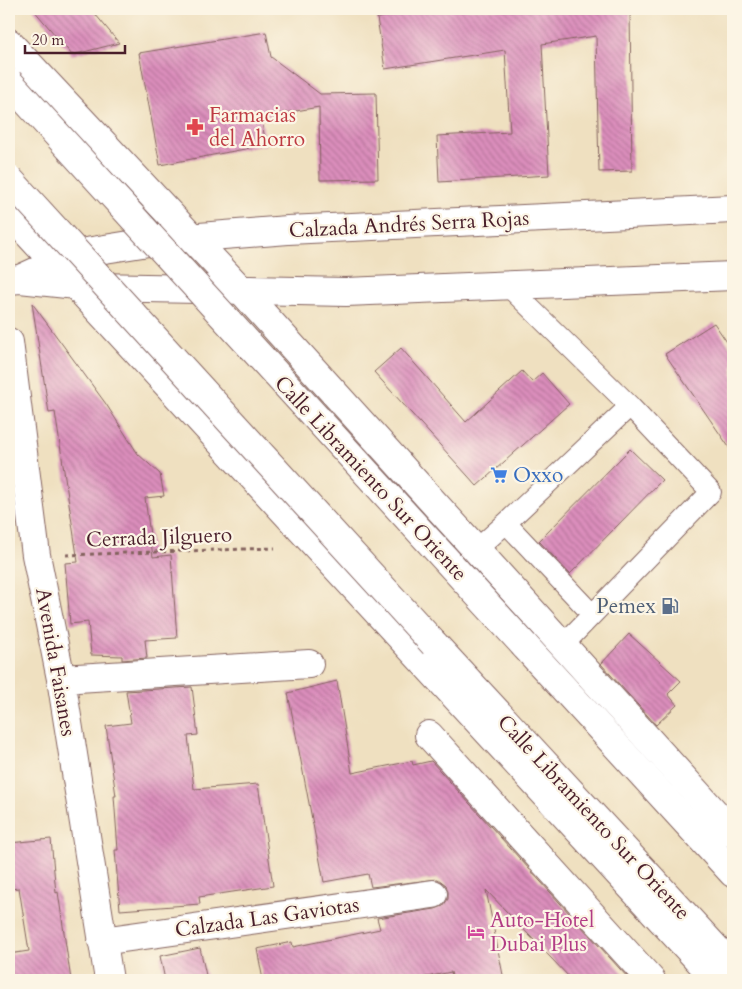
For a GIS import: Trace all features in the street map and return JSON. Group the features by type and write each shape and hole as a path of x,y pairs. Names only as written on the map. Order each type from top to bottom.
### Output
{"street":[{"path":"9,43 193,237 733,833"},
{"name":"Calle Libramiento Sur Oriente","path":"9,82 733,873"},
{"name":"Calle Libramiento Sur Oriente","path":"9,179 212,403 733,968"},
{"name":"Calzada Andrés Serra Rojas","path":"14,280 86,252 161,240 288,230 733,209"},
{"path":"9,213 55,263 86,286 717,980"},
{"path":"14,280 86,286 346,292 733,276"},
{"name":"Avenida Faisanes","path":"9,342 36,556 61,679 109,980"},
{"path":"61,679 309,664"},
{"path":"429,735 652,980"},
{"name":"Calzada Las Gaviotas","path":"102,941 433,894"}],"lane":[{"path":"508,286 630,406 711,492 563,645"},
{"path":"476,550 630,406"},
{"path":"506,523 592,613"}],"path":[{"name":"Cerrada Jilguero","path":"36,556 283,547"}],"building":[{"path":"33,9 91,9 119,43 72,55"},
{"path":"436,9 630,9 632,171 599,172 596,36 542,44 549,175 439,182 437,136 510,132 505,50 385,69 377,18"},
{"path":"266,32 271,57 320,94 376,93 378,179 320,180 319,107 261,117 266,145 160,165 139,53"},
{"path":"32,303 106,404 138,454 160,474 164,496 145,498 153,557 171,555 177,638 145,640 147,658 122,660 122,656 91,655 88,622 70,624 65,563 78,562 55,412 49,413"},
{"path":"714,323 733,351 733,453 665,354"},
{"path":"401,348 466,422 522,371 532,382 542,373 569,404 477,486 374,372"},
{"path":"630,449 662,480 570,574 539,541"},
{"path":"629,634 681,681 668,694 677,705 656,725 601,664"},
{"path":"337,681 352,773 412,761 413,765 431,761 630,980 572,980 486,890 504,980 453,980 451,972 412,980 263,980 257,949 292,942 293,947 380,929 377,918 435,909 443,906 448,899 446,885 438,879 371,887 368,874 324,882 288,693"},
{"path":"192,687 198,735 188,736 194,789 258,784 273,886 199,897 200,904 120,910 115,850 118,850 114,796 116,796 106,726 131,723 126,691"},
{"path":"51,839 56,893 58,892 71,980 9,980 9,954 29,951 19,888 9,889 9,843"},
{"path":"200,948 207,980 165,980 160,956"}],"place":[{"name":"Farmacias del Ahorro","path":"195,127"},
{"name":"Oxxo","path":"499,475"},
{"name":"Pemex","path":"670,606"},
{"name":"Auto-Hotel Dubai Plus","path":"476,932"}]}
